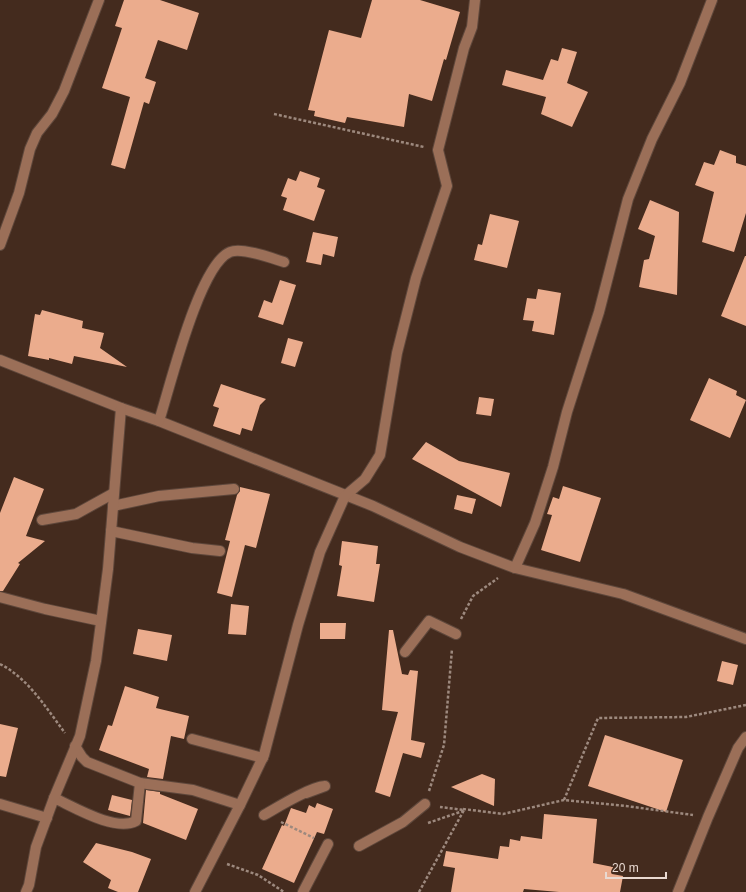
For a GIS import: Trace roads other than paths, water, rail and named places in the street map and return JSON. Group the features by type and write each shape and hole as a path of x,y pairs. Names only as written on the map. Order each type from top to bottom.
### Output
{"street":[{"path":"0,245 19,194 30,150 37,133 52,114 64,91 99,0"},
{"path":"194,892 240,805 262,758 298,625 320,552 345,496 365,479 380,455 396,360 408,308 416,278 447,186 438,150 464,48 472,27 475,0"},
{"path":"515,568 534,523 553,467 567,412 599,312 628,199 652,139 680,83 712,0"},
{"path":"159,421 184,339 202,290 218,263 231,251 242,251 284,262"},
{"path":"0,360 121,408 159,421 372,506 460,547 515,568 623,594 746,639"},
{"path":"26,892 29,885 36,847 54,798 80,736 96,661 111,531 121,408"},
{"path":"113,506 159,496 234,488"},
{"path":"42,520 76,514 114,493"},
{"path":"111,531 192,548 220,550"},
{"path":"0,597 45,609 101,620"},
{"path":"405,652 429,621 456,634"},
{"path":"678,892 738,748 746,737"},
{"path":"192,739 262,758"},
{"path":"75,746 87,762 140,783 193,790 240,805"},
{"path":"54,798 114,824 129,825 136,821 140,783"},
{"path":"264,815 306,793"},
{"path":"0,804 47,818"},
{"path":"359,846 403,822 425,804"},
{"path":"303,892 328,844"}]}
